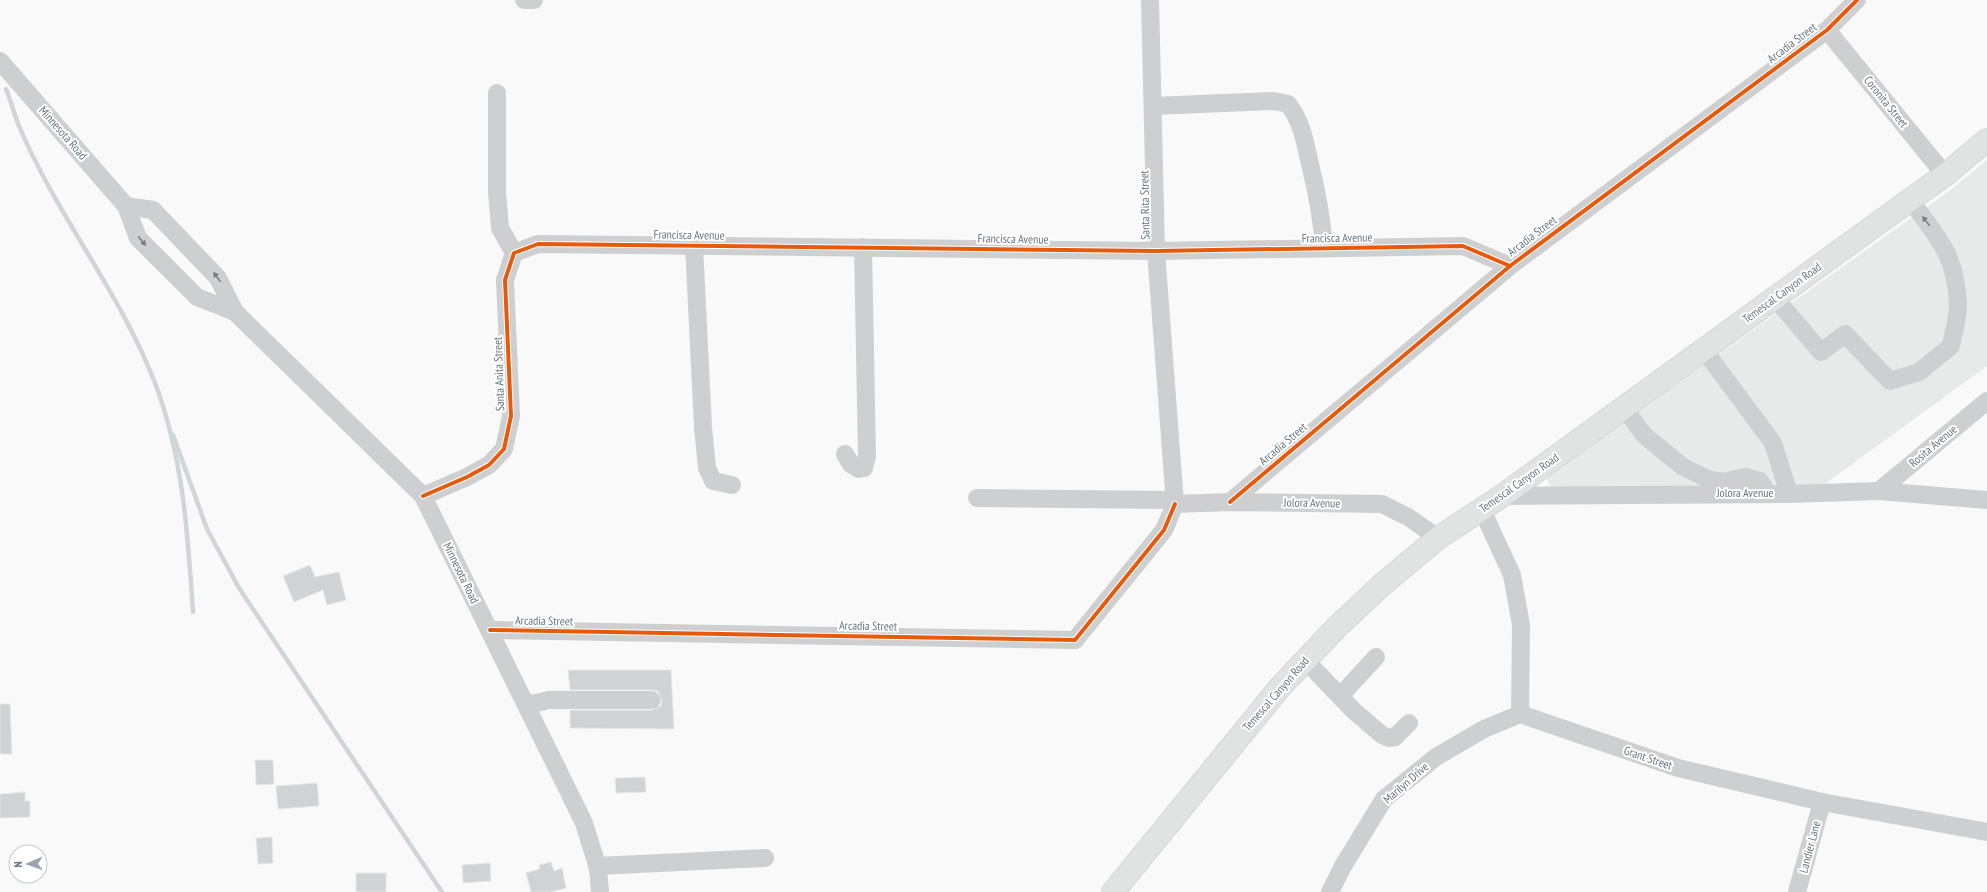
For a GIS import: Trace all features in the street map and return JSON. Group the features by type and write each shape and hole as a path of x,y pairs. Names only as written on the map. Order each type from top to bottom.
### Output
{"main road":[{"name":"Temescal Canyon Road","path":"1113,892 1281,686 1338,626 1378,588 1438,538 1482,510 1624,408 1945,175 1987,140"}],"street":[{"path":"524,0 534,0"},
{"name":"Santa Rita Street","path":"1150,0 1156,251 1175,502"},
{"name":"Arcadia Street","path":"1230,502 1510,266 1827,30 1857,0"},
{"name":"Coronita Street","path":"1827,30 1945,175"},
{"name":"Minnesota Road","path":"0,61 126,206 138,238 197,297 235,312"},
{"path":"497,93 497,192 500,228 514,253"},
{"path":"1153,106 1273,101 1288,104 1296,115 1303,131 1319,200 1324,248"},
{"path":"1775,298 1821,352 1845,334 1890,381 1919,372 1951,346 1958,308 1954,270 1942,242 1910,200"},
{"name":"Minnesota Road","path":"126,206 153,210 218,278 235,312 388,460 423,496 584,823 597,866 600,892"},
{"name":"Francisca Avenue","path":"514,253 538,244 1156,251 1463,246 1510,266"},
{"path":"694,245 703,427 707,468 713,481 732,485"},
{"path":"845,454 851,464 859,469 864,468 867,456 863,247"},
{"name":"Santa Anita Street","path":"423,496 467,477 489,465 504,449 511,416 505,280 514,253"},
{"path":"1704,350 1773,443 1788,494"},
{"name":"Rosita Avenue","path":"1878,491 1987,401"},
{"path":"1624,408 1644,435 1683,466 1708,478 1724,482 1745,477 1760,482 1767,493"},
{"name":"Jolora Avenue","path":"1502,496 1788,494 1878,491 1987,500"},
{"name":"Jolora Avenue","path":"977,498 1382,504 1402,514 1438,538"},
{"name":"Arcadia Street","path":"490,630 1075,640 1164,530 1175,502"},
{"path":"1482,510 1512,575 1521,625 1520,714"},
{"path":"1341,695 1376,657"},
{"path":"1305,660 1341,695 1354,711 1382,735 1389,738 1395,737 1409,723"},
{"path":"527,705 550,700 652,700"},
{"name":"Grant Street","path":"1520,714 1678,768 1822,802 1987,832"},
{"name":"Marilyn Drive","path":"1330,892 1343,866 1384,799 1436,757 1484,729 1520,714"},
{"name":"Landier Lane","path":"1797,892 1822,802"},
{"path":"597,866 765,858"}],"shaded area":[{"path":"1987,160 1987,366 1822,486 1553,489 1549,484 1546,477 1952,189"}],"building":[{"path":"310,565 315,577 339,572 346,600 327,605 323,590 294,602 283,576"},
{"path":"568,670 671,670 674,729 570,728 570,710 652,710 661,706 662,700 658,691 652,690 570,690"},
{"path":"0,704 10,704 12,754 0,754"},
{"path":"255,760 273,760 274,784 256,785"},
{"path":"645,777 646,792 616,793 615,778"},
{"path":"317,783 319,806 278,809 276,786"},
{"path":"25,792 25,801 30,801 30,817 0,818 0,794"},
{"path":"272,837 273,863 258,864 256,838"},
{"path":"551,862 554,871 562,868 566,888 551,892 531,892 526,873 540,869 539,865"},
{"path":"490,863 491,881 463,883 462,865"},
{"path":"356,873 386,873 386,892 356,892"}],"waterway":[{"path":"6,89 19,126 34,159 51,191 107,285 141,350 155,383 172,439 183,496 193,612"},
{"path":"173,435 207,529 239,588 442,892"}],"cycle path":[{"path":"1230,502 1510,266 1827,30 1857,0"},
{"path":"423,496 467,477 489,465 504,449 511,416 505,280 514,253 538,244 1156,251 1463,246 1510,266"},
{"path":"490,630 1075,640 1164,530 1175,504"}]}
